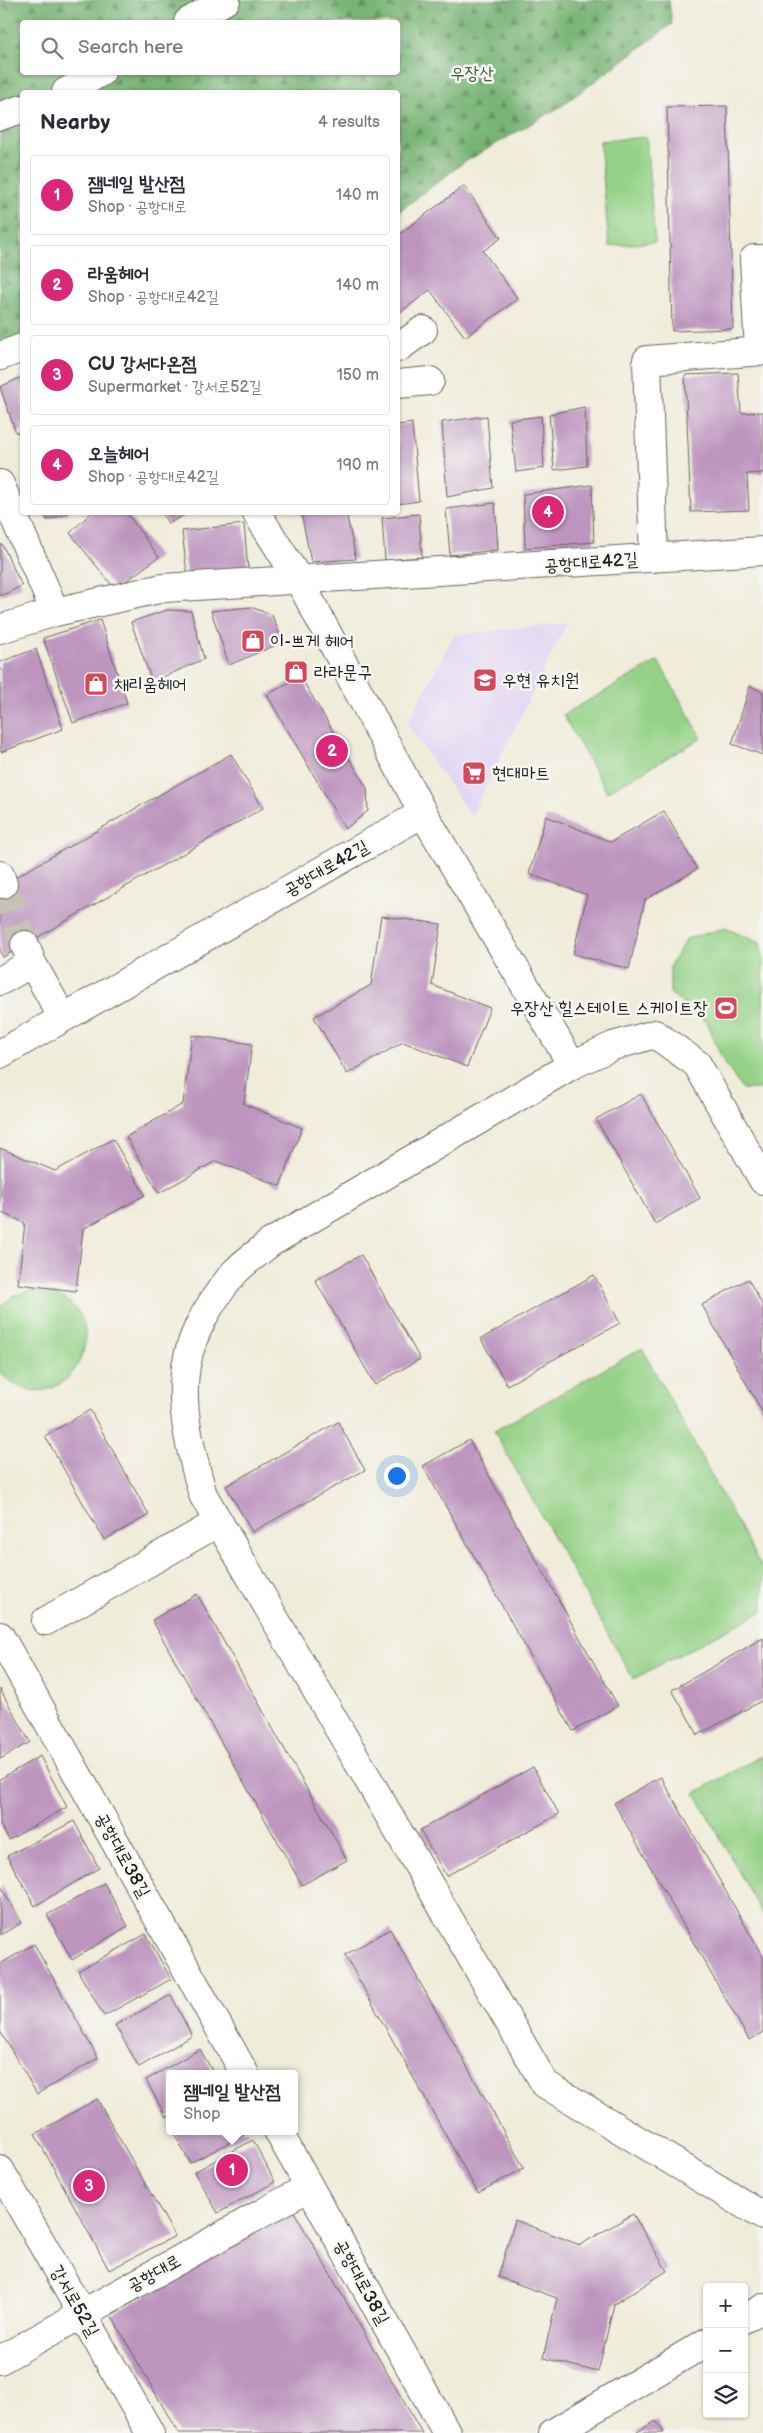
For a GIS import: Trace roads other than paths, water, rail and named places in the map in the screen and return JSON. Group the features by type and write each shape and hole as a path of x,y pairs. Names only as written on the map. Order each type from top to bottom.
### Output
{"street":[{"path":"191,20 226,0"},
{"path":"70,90 96,75"},
{"path":"0,116 20,110"},
{"path":"654,558 646,360 761,351 754,259 763,258"},
{"path":"400,347 423,330"},
{"path":"0,356 20,349"},
{"path":"400,384 430,381"},
{"path":"0,484 55,612"},
{"path":"258,515 299,580 423,813 572,1065"},
{"name":"공항대로42길","path":"0,628 55,612 162,588 763,551"},
{"name":"공항대로42길","path":"0,1054 423,813"},
{"path":"0,981 28,954 63,1018"},
{"path":"763,1180 697,1064 655,1034 613,1046 572,1065 270,1243 235,1272 199,1323 185,1364 183,1409 188,1441 203,1495 545,2084 763,2216"},
{"path":"46,1621 218,1522"},
{"name":"공항대로38길","path":"0,1636 243,2070"},
{"name":"공항대로38길","path":"280,2135 447,2433"},
{"name":"강서로52길","path":"0,2170 150,2433"},
{"name":"공항대로","path":"0,2360 309,2187"},
{"path":"748,2317 763,2308"},
{"path":"553,2433 703,2344"}],"tunnel":[{"path":"3,884 25,945"}],"place":[{"name":"오늘헤어","path":"548,512"},
{"name":"이-쁘게 헤어","path":"253,641"},
{"name":"라라문구","path":"296,672"},
{"name":"우현 유치원","path":"485,680"},
{"name":"채리움헤어","path":"96,684"},
{"name":"라움헤어","path":"332,751"},
{"name":"현대마트","path":"474,773"},
{"name":"우장산 힐스테이트 스케이트장","path":"726,1008"},
{"name":"잼네일 발산점","path":"232,2170"},
{"name":"CU 강서다온점","path":"89,2186"}],"park label":[{"name":"우장산","path":"472,73"}]}
